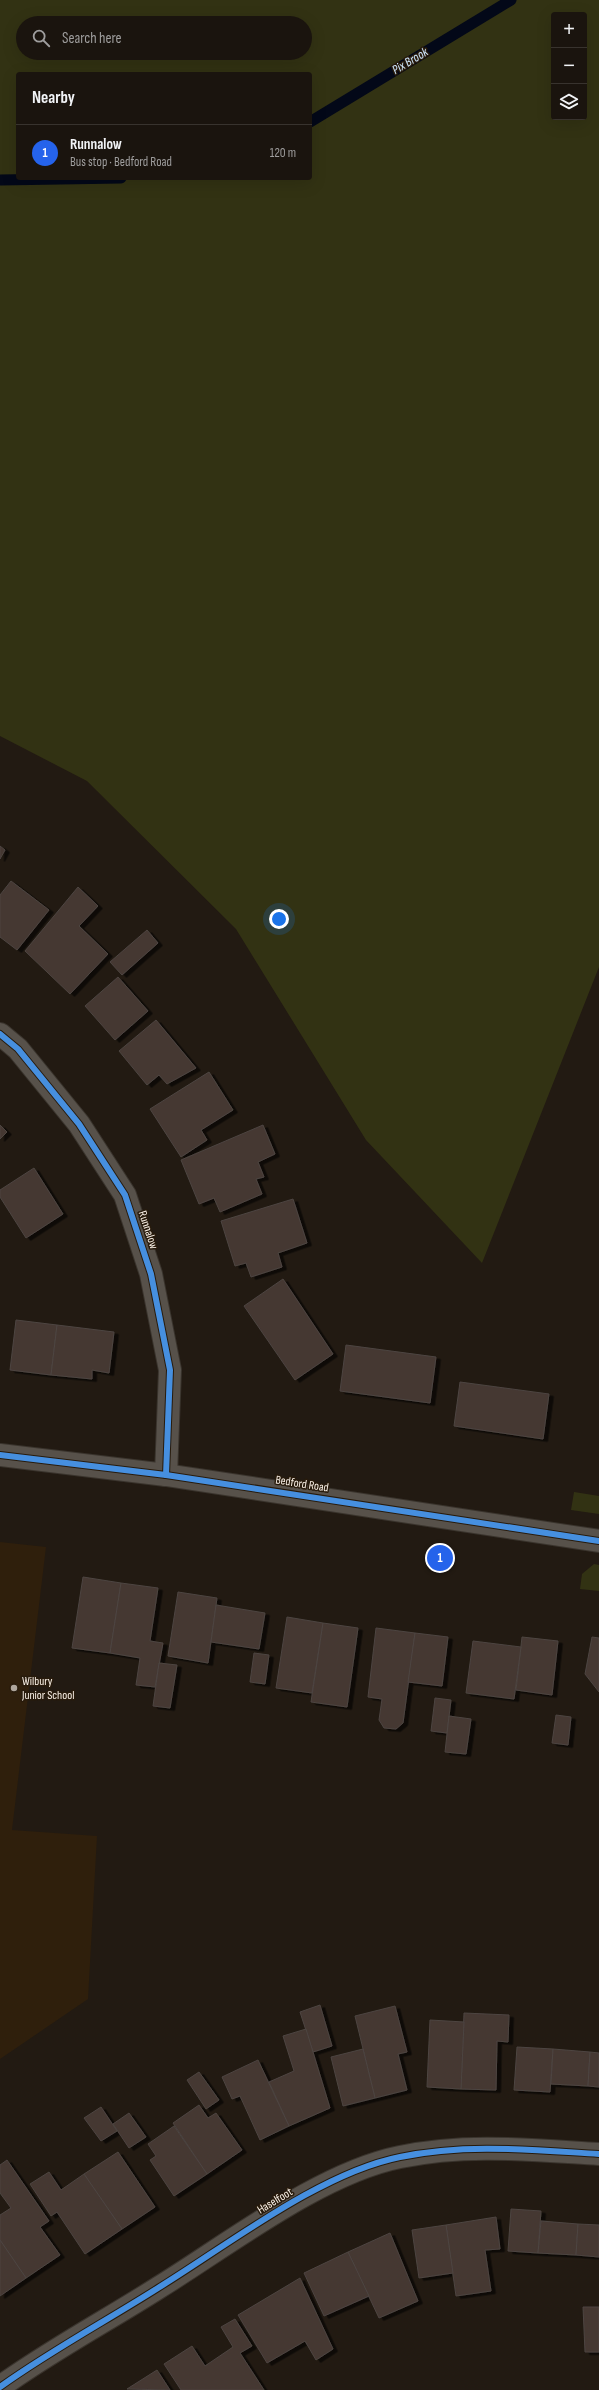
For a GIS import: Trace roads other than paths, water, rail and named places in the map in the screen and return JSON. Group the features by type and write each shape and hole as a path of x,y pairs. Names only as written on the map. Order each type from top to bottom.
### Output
{"street":[{"name":"Runnalow","path":"0,1034 18,1049 78,1124 125,1195 151,1274 170,1370 166,1475"},
{"name":"Bedford Road","path":"0,1455 166,1475 599,1540"},
{"name":"Haselfoot","path":"0,2387 293,2202 361,2168 399,2157 439,2151 499,2147 599,2154"}],"waterway":[{"name":"Pix Brook","path":"312,121 511,0"},
{"name":"Pix Brook","path":"0,180 16,180"}],"place":[{"name":"Runnalow","path":"440,1558"},
{"name":"Wilbury Junior School","path":"14,1688"}]}
